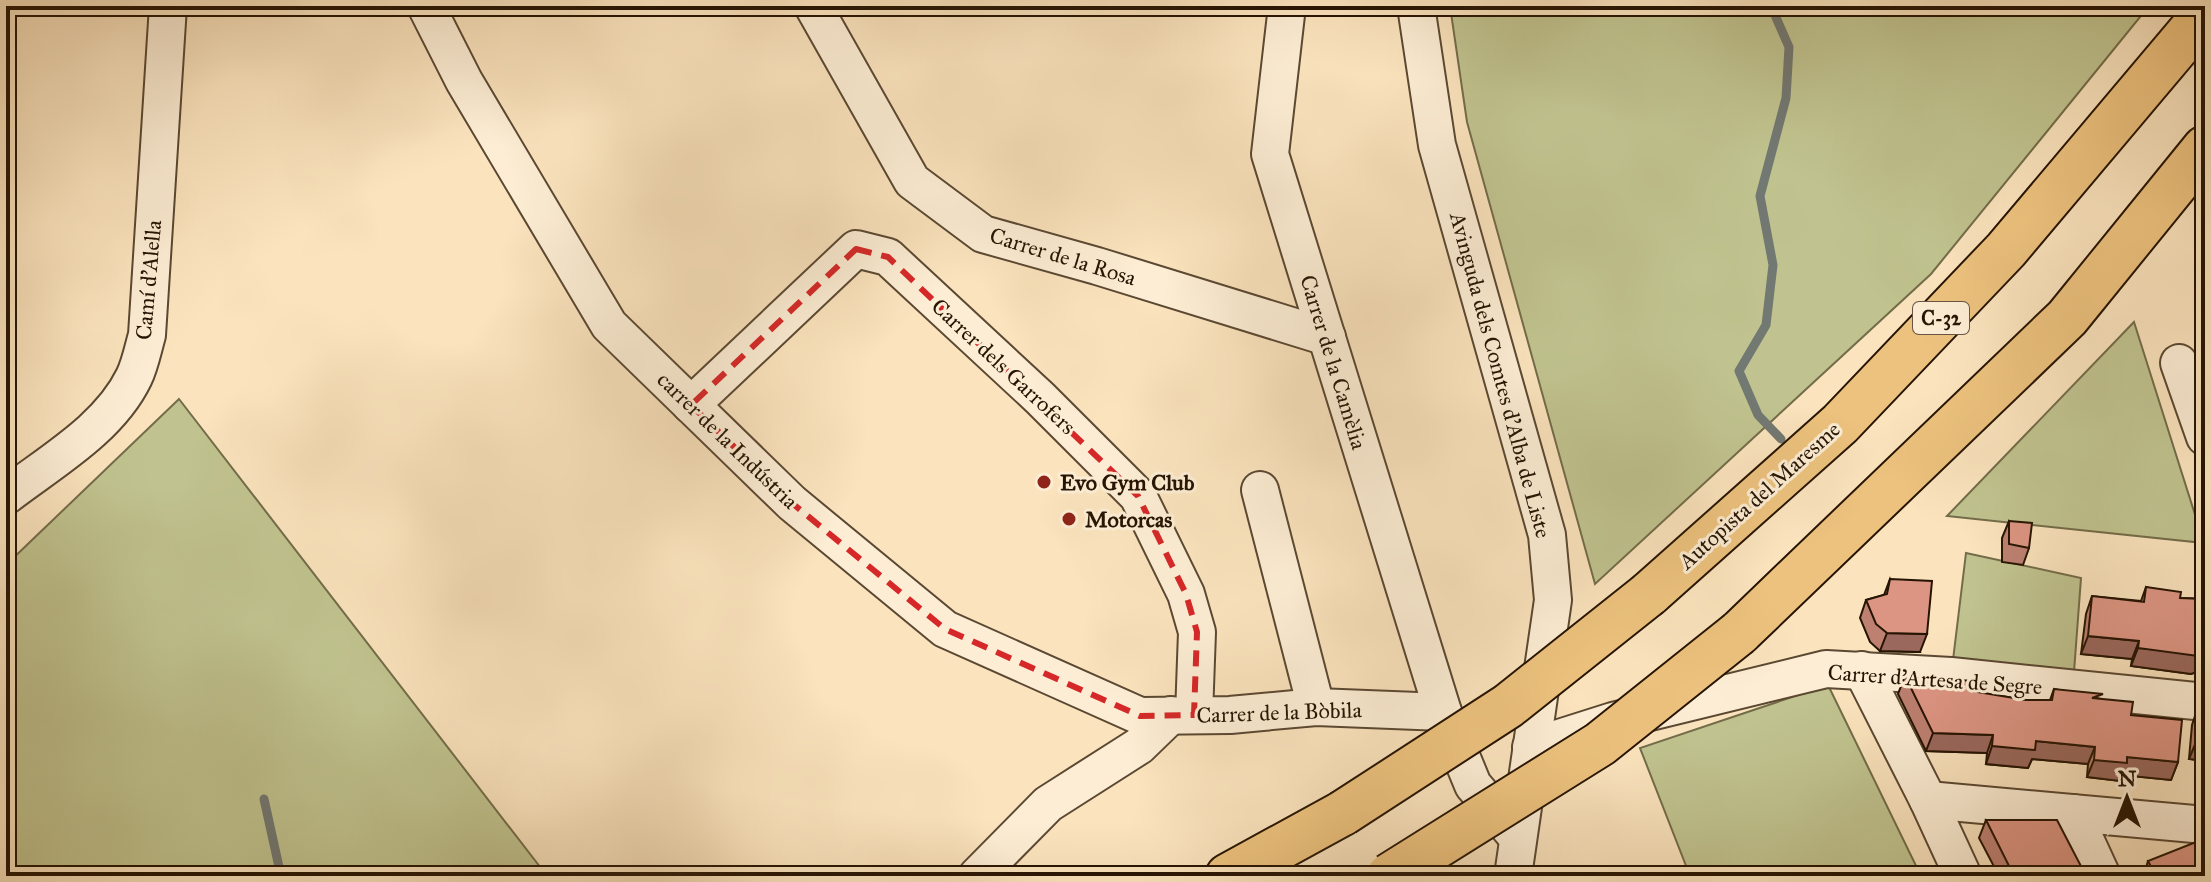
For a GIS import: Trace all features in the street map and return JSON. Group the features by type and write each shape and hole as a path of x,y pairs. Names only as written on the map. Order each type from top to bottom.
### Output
{"highway":[{"name":"Autopista del Maresme","path":"1228,876 1343,813 1508,706 1649,594 1840,424 2006,250 2205,14"},
{"path":"1389,876 1600,744 1739,633 2067,318 2205,148"}],"street":[{"name":"Camí d'Alella","path":"6,496 78,441 110,412 134,378 147,335 168,6"},
{"name":"carrer de la Indústria","path":"426,6 464,81 609,325 792,503 945,629 1140,716 1182,715"},
{"name":"Carrer de la Rosa","path":"813,6 912,181 983,234 1327,337"},
{"name":"Avinguda dels Comtes d'Alba de Liste","path":"1416,6 1437,145 1547,535 1553,600 1513,876"},
{"name":"Carrer de la Camèlia","path":"1284,10 1270,154 1443,712"},
{"name":"Carrer dels Garrofers","path":"691,405 856,249 888,257 1040,398 1138,496 1186,594 1197,632 1182,715"},
{"path":"2179,363 2205,437"},
{"path":"1260,490 1316,707"},
{"name":"Carrer d'Artesa de Segre","path":"1531,747 1613,721 1826,669 1951,676 2205,702"},
{"path":"1862,670 1963,876"},
{"name":"Carrer de la Bòbila","path":"977,876 1048,804 1182,715 1230,715 1316,707 1443,712"},
{"path":"1443,712 1473,785 1518,838"},
{"path":"1928,800 2205,825"},
{"path":"2073,813 2102,876"}],"highlighted area":[{"path":"856,249 888,257 1138,496 1186,594 1197,632 1194,715 1140,716 945,629 792,503 691,405"}],"green space":[{"path":"1450,6 2149,6 1931,274 1595,584 1467,122"},
{"path":"2134,322 2204,543 1947,516"},
{"path":"179,399 547,876 6,876 6,565"},
{"path":"1966,553 2081,578 2074,672 1953,660"},
{"path":"1828,685 1921,876 1690,876 1640,748"}],"building":[{"path":"2009,521 2032,523 2029,548 2009,544"},
{"path":"1890,579 1932,581 1927,634 1887,633 1876,624 1866,600 1887,594"},
{"path":"2146,587 2181,592 2180,598 2205,599 2205,654 2198,656 2138,648 2139,641 2088,636 2092,596 2144,602"},
{"path":"1905,676 1972,681 1971,691 2026,700 2052,700 2054,689 2103,694 2092,698 2133,702 2131,715 2182,720 2178,762 2127,757 2127,763 2094,760 2095,747 2036,741 2035,750 1992,746 1993,735 1933,733"},
{"path":"2198,707 2205,708 2205,742 2196,742"},
{"path":"1986,820 2057,820 2084,872 2088,871 2090,876 2014,876"},
{"path":"2205,841 2205,876 2156,876 2148,861"}],"waterway":[{"path":"1771,6 1789,47 1786,98 1760,196 1773,265 1766,325 1739,371 1758,415 1781,439"},
{"path":"264,799 281,876"}],"place":[{"name":"Evo Gym Club","path":"1044,482"},
{"name":"Motorcas","path":"1069,519"}]}
